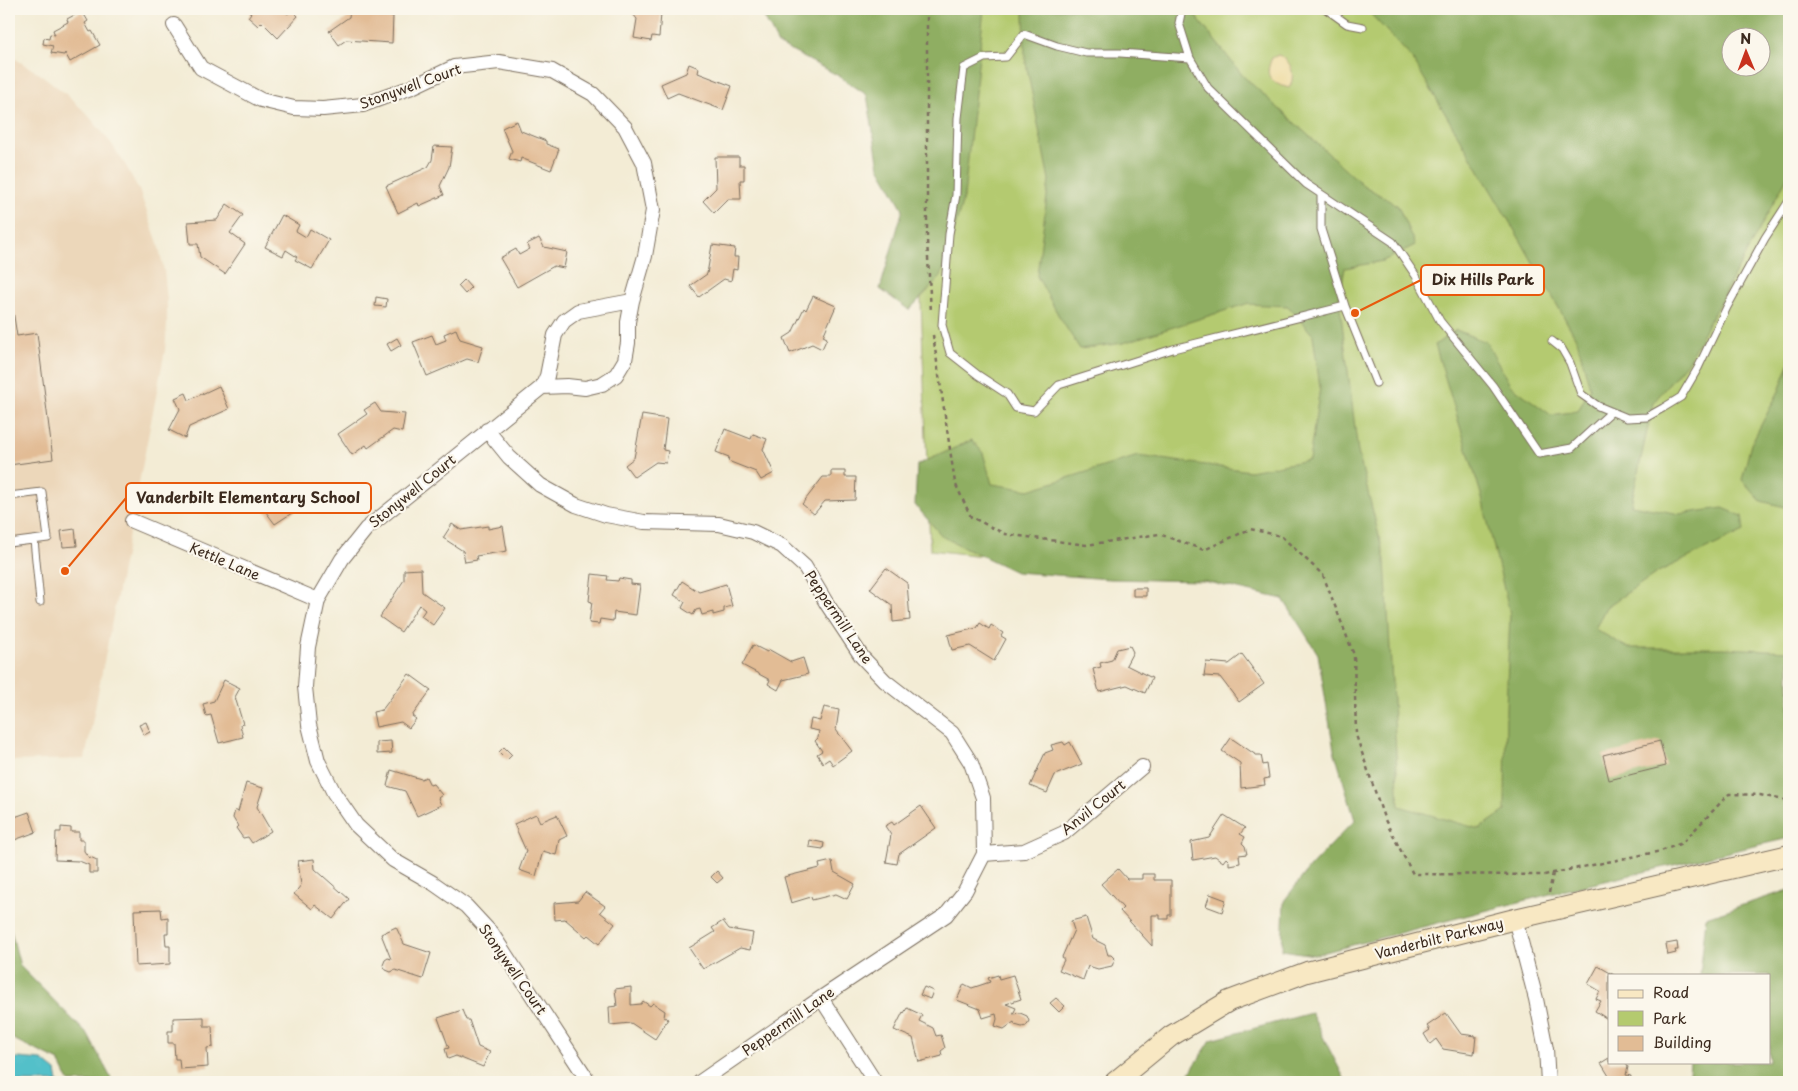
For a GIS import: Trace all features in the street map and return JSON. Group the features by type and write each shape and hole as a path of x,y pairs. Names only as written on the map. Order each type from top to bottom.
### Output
{"main road":[{"name":"Vanderbilt Parkway","path":"1115,1082 1171,1036 1229,1001 1307,972 1515,919 1789,855"}],"street":[{"name":"Stonywell Court","path":"174,25 201,68 261,100 294,108 323,110 363,105 412,87 454,67 499,62 552,71 593,94 625,127 644,163 653,210 645,256 628,322 628,344 625,360 616,375 602,384 585,388 567,386 542,387 366,529 342,558 318,600 308,647 305,687 309,725 318,761 334,793 356,826 393,860 433,883 466,906 492,934 589,1082"},
{"path":"542,387 547,376 555,336 564,321 578,311 632,302"},
{"name":"Peppermill Lane","path":"487,430 509,457 540,485 576,505 606,515 644,522 719,524 754,532 782,546 805,567 862,657 885,681 952,733 971,762 983,798 984,854 965,891 946,916 821,998 700,1082"},
{"name":"Kettle Lane","path":"132,521 318,600"},
{"name":"Anvil Court","path":"984,854 1024,851 1064,833 1142,767"},
{"path":"1515,919 1536,999 1546,1049 1548,1082"},
{"path":"821,998 875,1082"}],"lane":[{"path":"1182,9 1179,22 1190,58 1208,88 1306,184 1393,242 1416,276 1440,321 1494,386 1539,454 1572,448 1610,412"},
{"path":"1326,9 1347,24 1363,27"},
{"path":"1190,58 1120,53 1086,53 1057,46 1024,34 1006,56 984,58 964,68 958,118 956,196 949,234 942,325 950,353 978,375 1007,394 1016,408 1034,411 1059,385 1173,349 1345,306"},
{"path":"1321,194 1321,229 1345,306 1376,383"},
{"path":"1552,340 1562,349 1570,363 1581,394 1598,406 1627,418 1647,417 1681,397 1698,368 1727,307 1760,247 1789,201"},
{"path":"9,496 42,492 48,538 9,543"},
{"path":"34,540 40,602"}],"path":[{"path":"927,9 927,240 931,314"},
{"path":"932,332 955,483 971,517 1005,534 1086,545 1159,534 1204,550 1250,529 1282,536 1324,575 1354,655 1356,735 1384,818 1413,874 1544,875 1661,850 1682,843 1729,794 1760,795 1789,801"}],"shaded area":[{"path":"9,55 43,76 66,94 86,113 111,143 139,190 158,243 164,271 167,299 165,350 85,759 9,761"}],"green space":[{"path":"760,9 984,9 964,196 941,277 909,310 880,289 903,209 879,167 867,95 839,76 778,44"},
{"path":"813,9 1789,9 1789,831 1375,848 1313,593 930,550 913,77"},
{"path":"1024,9 1190,9 1243,76 1363,185 1398,206 1415,245 1383,261 1345,268 1339,299 1358,452 1385,560 1399,806 1479,829 1505,811 1506,708 1510,614 1481,494 1435,345 1456,330 1486,342 1510,385 1551,415 1578,411 1590,388 1577,340 1518,236 1412,58 1366,9 1789,9 1789,174 1688,361 1653,403 1631,505 1680,514 1723,508 1742,516 1744,531 1658,572 1606,607 1595,629 1628,648 1723,648 1789,651 1789,838 1558,892 1314,955 1282,950 1284,901 1310,867 1355,820 1334,750 1318,654 1283,599 1203,581 1109,579 1016,572 943,537 915,505 917,465 972,440 983,453 992,484 1029,490 1138,456 1250,471 1309,460 1320,387 1313,335 1288,306 1246,304 1123,343 1080,349 1037,276 1049,180 1025,58"},
{"path":"1789,364 1789,508 1761,501 1742,480 1751,444 1779,391"},
{"path":"1789,890 1789,1082 1688,1082 1690,1064 1770,1064 1770,974 1700,974 1706,917"},
{"path":"9,923 20,966 88,1035 113,1082 69,1082 59,1061 9,1037"},
{"path":"1311,1013 1346,1082 1184,1082 1211,1040"}],"sand":[{"path":"1278,55 1287,60 1291,69 1292,79 1289,88 1277,84 1269,75 1268,70 1272,58"}],"water":[{"path":"9,1059 42,1060 56,1071 58,1082 9,1082"}],"building":[{"path":"246,9 282,9 288,14 292,10 298,16 278,38 262,22 258,26 248,17 251,13"},
{"path":"350,9 377,9 377,14 393,16 392,43 346,40 339,45 329,31 349,17"},
{"path":"629,9 670,9 661,14 659,37 652,36 651,41 634,38 637,19"},
{"path":"82,11 88,21 85,23 100,45 70,62 65,53 64,55 51,53 53,46 43,44 44,38 49,39 50,34 55,35 53,30 68,22 67,19"},
{"path":"689,64 699,68 698,73 732,86 723,110 678,93 667,98 661,84 686,73"},
{"path":"517,121 521,131 546,141 546,144 559,149 551,170 521,158 520,162 509,159 512,151 502,128"},
{"path":"434,146 452,147 449,167 440,186 444,195 419,206 418,203 398,213 386,186 428,167 432,160"},
{"path":"715,157 739,157 739,165 744,165 744,180 740,180 741,199 728,199 714,213 703,201 716,188"},
{"path":"227,204 243,215 230,233 245,244 225,274 200,257 198,244 190,244 188,222 217,220"},
{"path":"282,215 299,225 296,231 306,237 310,229 329,240 312,269 295,260 297,257 286,250 283,256 265,247"},
{"path":"539,238 544,247 567,252 564,268 554,266 517,287 500,258 516,249 519,255 530,249 527,244"},
{"path":"712,245 735,248 734,257 738,257 737,270 733,269 731,281 724,279 699,297 690,286 707,274"},
{"path":"464,280 471,288 465,294 458,286"},
{"path":"9,284 17,336 37,333 53,459 9,465"},
{"path":"813,296 836,306 823,336 827,338 822,349 812,344 790,353 784,338 792,333 804,308 806,310"},
{"path":"376,297 387,299 386,307 375,306"},
{"path":"456,329 460,339 483,346 478,362 467,359 427,376 413,342 432,335 436,344 446,340 444,334"},
{"path":"397,338 401,345 391,351 387,344"},
{"path":"219,386 229,409 189,427 185,438 169,430 180,409 175,398 186,393 189,400"},
{"path":"375,403 381,412 405,414 402,432 393,430 368,448 366,445 352,455 338,434 367,414 364,410"},
{"path":"642,415 667,419 663,450 668,451 666,463 656,462 634,477 625,465 634,458"},
{"path":"725,429 751,439 753,434 767,439 763,449 774,473 761,480 756,472 728,461 729,457 716,452"},
{"path":"831,471 845,471 845,477 856,477 855,500 825,501 814,514 802,504 823,477 831,477"},
{"path":"287,486 290,491 321,496 318,512 298,509 275,524 260,504 266,500 265,495 279,489 280,491"},
{"path":"452,524 461,530 488,526 488,529 503,526 507,551 476,556 477,560 465,562 463,551 443,538"},
{"path":"75,529 77,546 63,547 61,531"},
{"path":"886,568 907,583 910,620 893,622 892,605 870,589"},
{"path":"421,569 422,592 445,608 433,625 421,616 425,610 419,605 401,632 380,617 404,580 404,570"},
{"path":"592,574 608,576 607,580 618,581 619,578 631,580 631,584 640,585 636,615 614,612 613,621 600,619 599,624 589,623 592,602 589,601"},
{"path":"682,581 699,592 726,584 732,606 724,608 724,612 713,615 713,612 702,615 700,609 696,610 693,615 682,608 685,602 674,595"},
{"path":"1133,588 1146,588 1146,596 1133,596"},
{"path":"980,623 989,629 991,625 1003,633 1001,636 1006,639 994,661 970,646 952,650 948,635 977,628"},
{"path":"753,645 767,652 768,649 791,662 803,658 808,674 783,680 778,690 768,684 770,680 742,665"},
{"path":"1130,646 1133,652 1126,665 1152,678 1145,693 1127,685 1099,692 1093,669 1101,667 1100,663 1112,660 1117,649"},
{"path":"1242,654 1264,684 1239,702 1220,677 1204,676 1206,662 1229,664"},
{"path":"409,674 431,690 412,716 416,719 409,728 401,722 376,727 373,712 382,710"},
{"path":"224,680 240,688 235,697 243,724 240,725 243,737 219,743 211,715 206,716 203,704 214,701"},
{"path":"824,707 839,710 836,730 852,751 833,765 829,759 823,763 817,754 822,751 815,741 818,738 819,731 809,729 811,719 820,721"},
{"path":"146,722 150,732 144,735 139,725"},
{"path":"1231,738 1256,755 1261,755 1263,765 1267,764 1269,778 1264,779 1265,785 1241,788 1240,763 1222,751"},
{"path":"391,741 392,753 377,754 377,742"},
{"path":"1660,741 1666,766 1609,780 1603,755"},
{"path":"1063,742 1065,745 1070,742 1082,764 1055,775 1047,793 1030,786 1045,753 1053,750 1051,745"},
{"path":"504,747 512,755 507,760 499,752"},
{"path":"391,770 421,779 426,777 430,785 433,784 442,795 438,798 441,805 417,816 405,791 387,786"},
{"path":"246,783 263,788 257,807 271,831 252,843 248,837 243,838 236,828 238,826 233,818 235,810 238,812"},
{"path":"921,806 936,828 899,854 897,864 886,862 891,835 885,826 892,822 894,825"},
{"path":"29,812 36,832 9,842 9,819"},
{"path":"536,814 540,822 557,815 567,836 559,840 556,855 543,851 536,876 519,870 526,851 514,824"},
{"path":"1224,815 1245,828 1240,834 1245,837 1242,843 1247,854 1239,855 1240,863 1229,865 1229,861 1226,858 1223,862 1215,856 1193,860 1191,842 1209,838"},
{"path":"61,827 71,828 71,832 79,832 79,840 84,840 84,851 89,858 97,860 97,873 89,873 89,865 79,861 55,860 56,832 61,832"},
{"path":"810,840 824,843 823,849 809,847"},
{"path":"314,859 315,869 349,899 333,919 315,905 312,909 294,894 301,885 298,861"},
{"path":"832,861 834,872 855,884 847,899 836,894 812,900 811,897 791,903 784,877 820,868 819,864"},
{"path":"1118,869 1127,879 1142,879 1142,874 1154,874 1154,880 1171,880 1171,915 1168,915 1168,919 1160,919 1160,915 1152,915 1152,946 1120,911 1123,908 1101,884"},
{"path":"717,871 723,878 717,883 711,877"},
{"path":"585,892 605,906 600,912 615,924 599,944 588,935 586,937 565,919 555,920 554,903 578,901"},
{"path":"1210,894 1226,900 1222,912 1206,906"},
{"path":"161,909 162,918 168,917 168,933 165,933 166,946 170,946 170,964 136,966 134,910"},
{"path":"1086,917 1093,939 1105,945 1108,955 1115,959 1112,966 1098,969 1088,966 1083,980 1059,970 1064,960 1062,957 1074,930 1071,921"},
{"path":"723,921 729,929 753,933 750,950 740,948 703,969 689,948 715,932 712,928"},
{"path":"396,927 404,944 431,953 423,979 395,970 391,972 386,970 383,965 385,960 391,959 381,934"},
{"path":"1677,942 1678,950 1675,950 1676,953 1668,955 1666,944"},
{"path":"1598,966 1612,974 1608,974 1608,1019 1595,1011 1601,1001 1596,999 1600,991 1588,984"},
{"path":"998,975 999,979 1013,975 1021,999 1006,1004 1016,1008 1013,1014 1020,1013 1027,1016 1029,1021 1026,1026 1015,1025 1014,1022 1004,1029 995,1026 996,1014 983,1018 980,1009 957,1000 964,984 972,988 990,982 988,978"},
{"path":"631,987 631,1005 641,1004 643,1001 650,1006 653,1003 665,1011 664,1017 668,1019 655,1039 631,1023 610,1025 609,1007 617,1006 615,989"},
{"path":"924,987 933,991 930,999 920,995"},
{"path":"1056,998 1065,1006 1059,1012 1050,1003"},
{"path":"907,1008 922,1015 919,1021 933,1028 936,1036 941,1035 945,1048 941,1051 942,1056 919,1062 913,1038 894,1030"},
{"path":"462,1010 466,1020 469,1020 478,1047 490,1052 483,1067 456,1056 448,1059 445,1049 449,1048 438,1018"},
{"path":"1446,1013 1461,1034 1476,1036 1474,1054 1443,1049 1436,1039 1430,1044 1424,1034 1430,1030 1427,1026"},
{"path":"204,1017 204,1026 212,1026 213,1047 207,1048 208,1067 180,1069 179,1059 175,1059 174,1043 168,1043 168,1031 173,1031 173,1018"},
{"path":"1608,1059 1608,1064 1626,1064 1628,1067 1626,1075 1631,1076 1630,1082 1607,1082 1609,1076 1601,1063"}],"place":[{"name":"Dix Hills Park","path":"1355,313"},
{"name":"Vanderbilt Elementary School","path":"65,571"}]}
